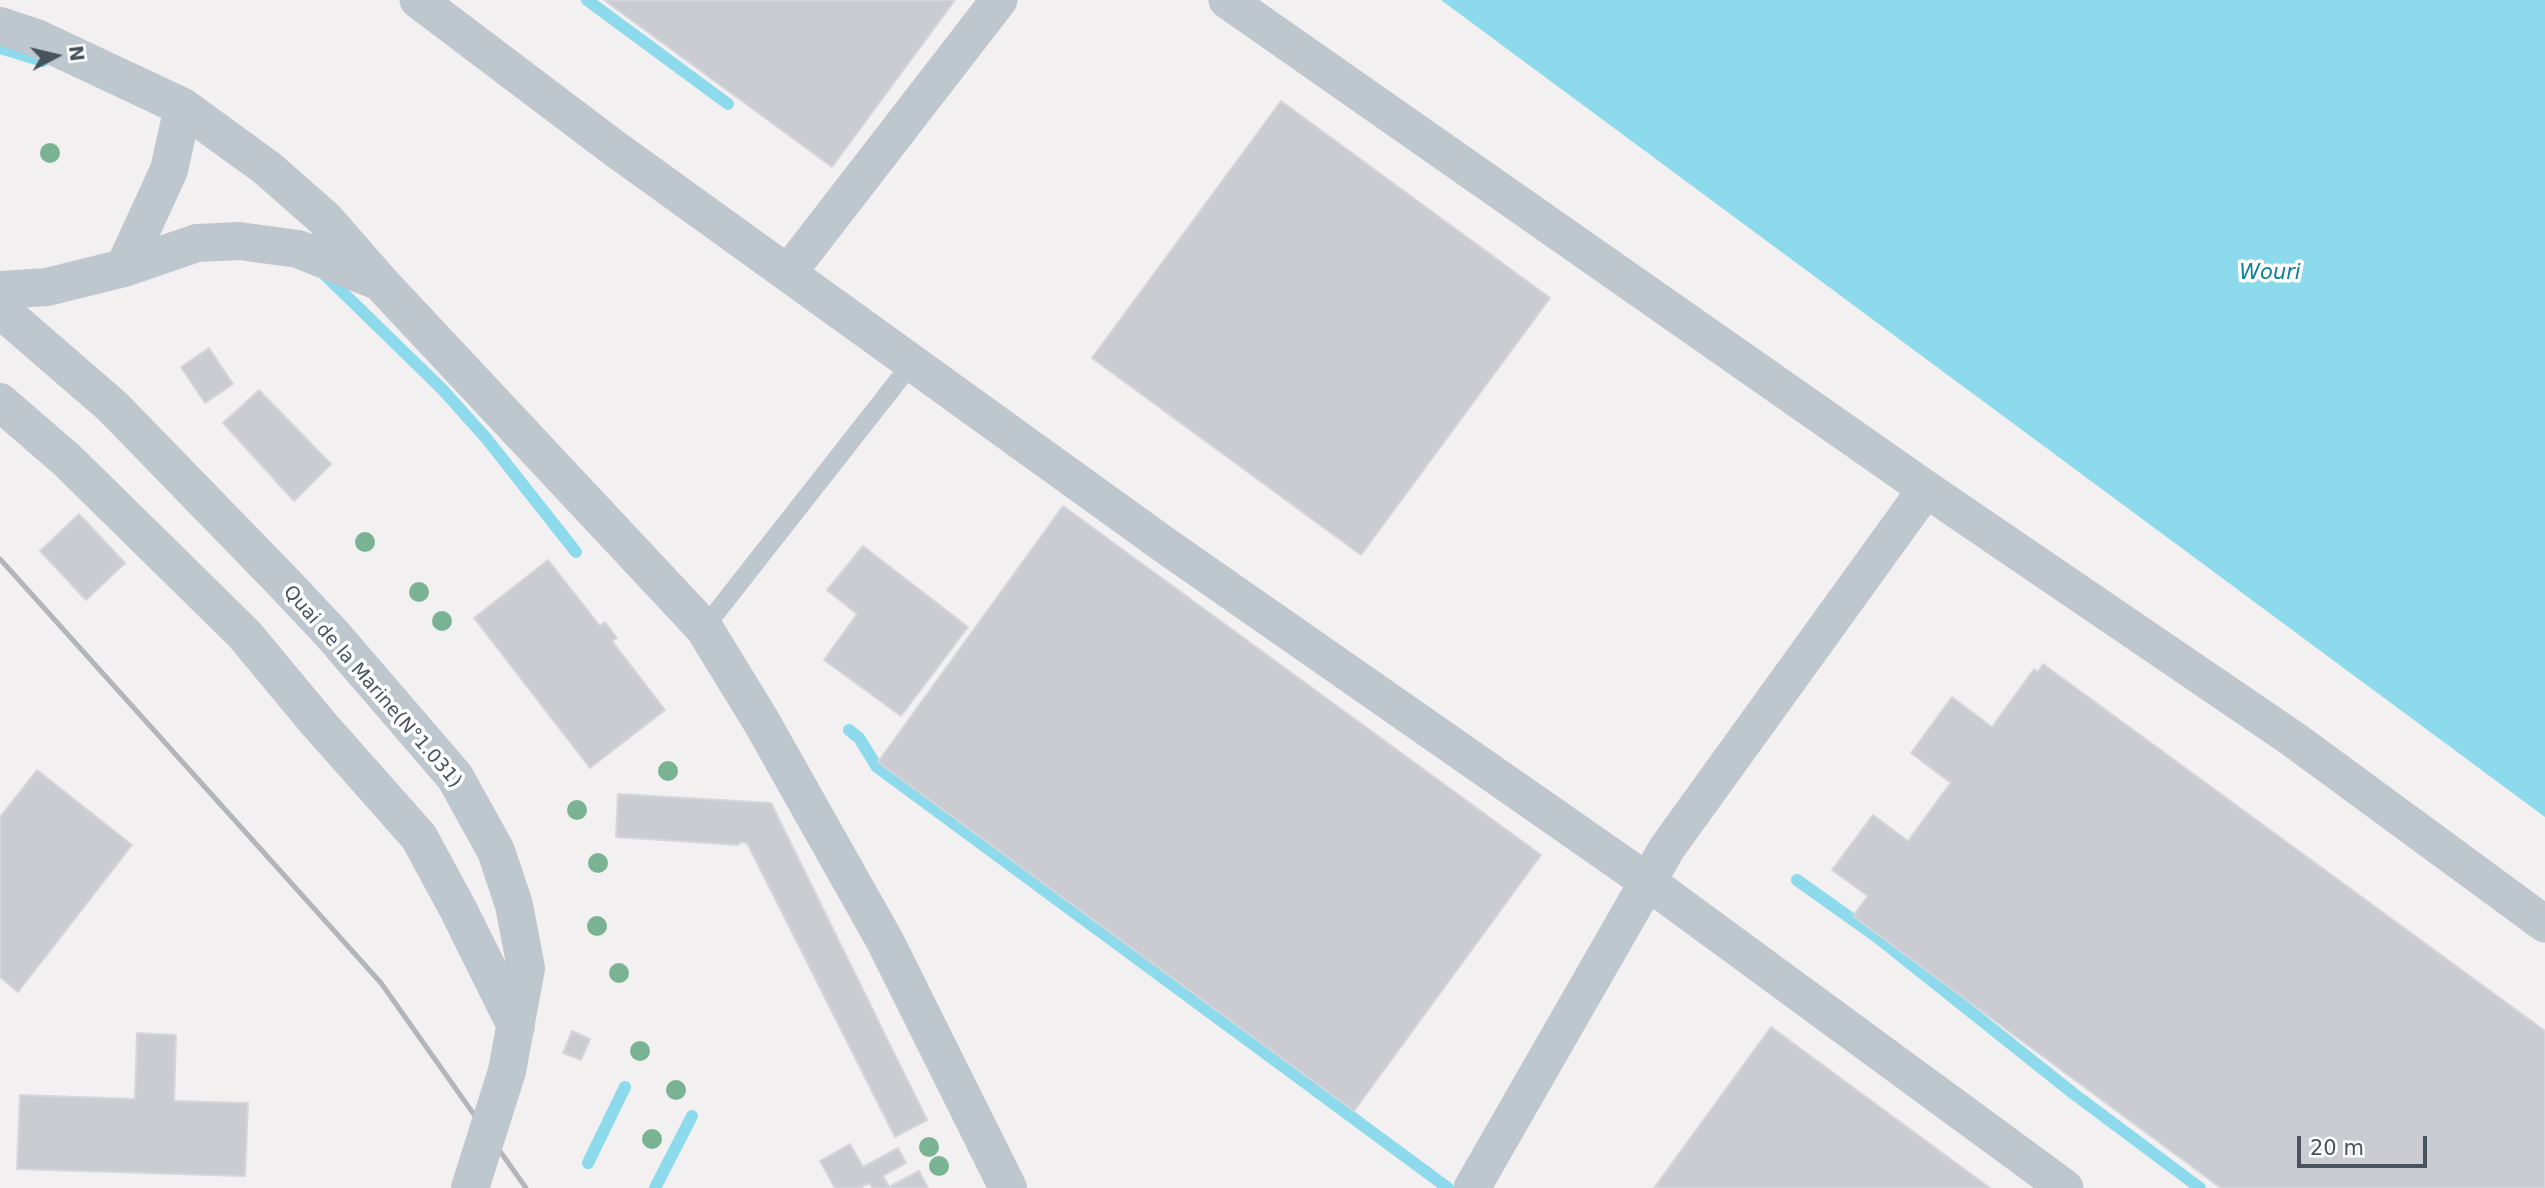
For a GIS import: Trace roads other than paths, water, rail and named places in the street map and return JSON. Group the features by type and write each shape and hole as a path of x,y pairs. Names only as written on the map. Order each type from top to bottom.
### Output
{"street":[{"path":"418,0 614,148 1166,547 1648,882 2064,1188"},
{"path":"788,273 999,0"},
{"path":"1227,0 1926,489 2293,739 2545,923"},
{"path":"0,26 34,37 183,107 267,168 325,219 380,282 704,628 761,721 885,941 1008,1188"},
{"path":"124,268 169,170 183,107"},
{"path":"0,290 47,287 124,268 197,243 239,241 298,249 380,282"},
{"name":"Quai de la Marine(N°1.031)","path":"0,309 113,407 332,634 454,777 496,851 514,905 526,968 506,1071 470,1188"},
{"path":"0,402 68,461 244,634 419,837 516,1026"},
{"path":"1472,1188 1667,848 1926,489"}],"lane":[{"path":"704,628 912,363"}],"water":[{"name":"Wouri","path":"1441,0 2545,0 2545,817"}],"waterway":[{"path":"587,0 728,104"},
{"path":"0,48 43,61"},
{"path":"324,274 442,389 486,438 576,552"},
{"path":"849,730 859,738 877,767 1448,1188"},
{"path":"1797,880 1877,937 2074,1094 2200,1188"},
{"path":"588,1163 625,1087"},
{"path":"655,1188 692,1116"}],"railway":[{"path":"0,559 381,983 526,1188"}]}
